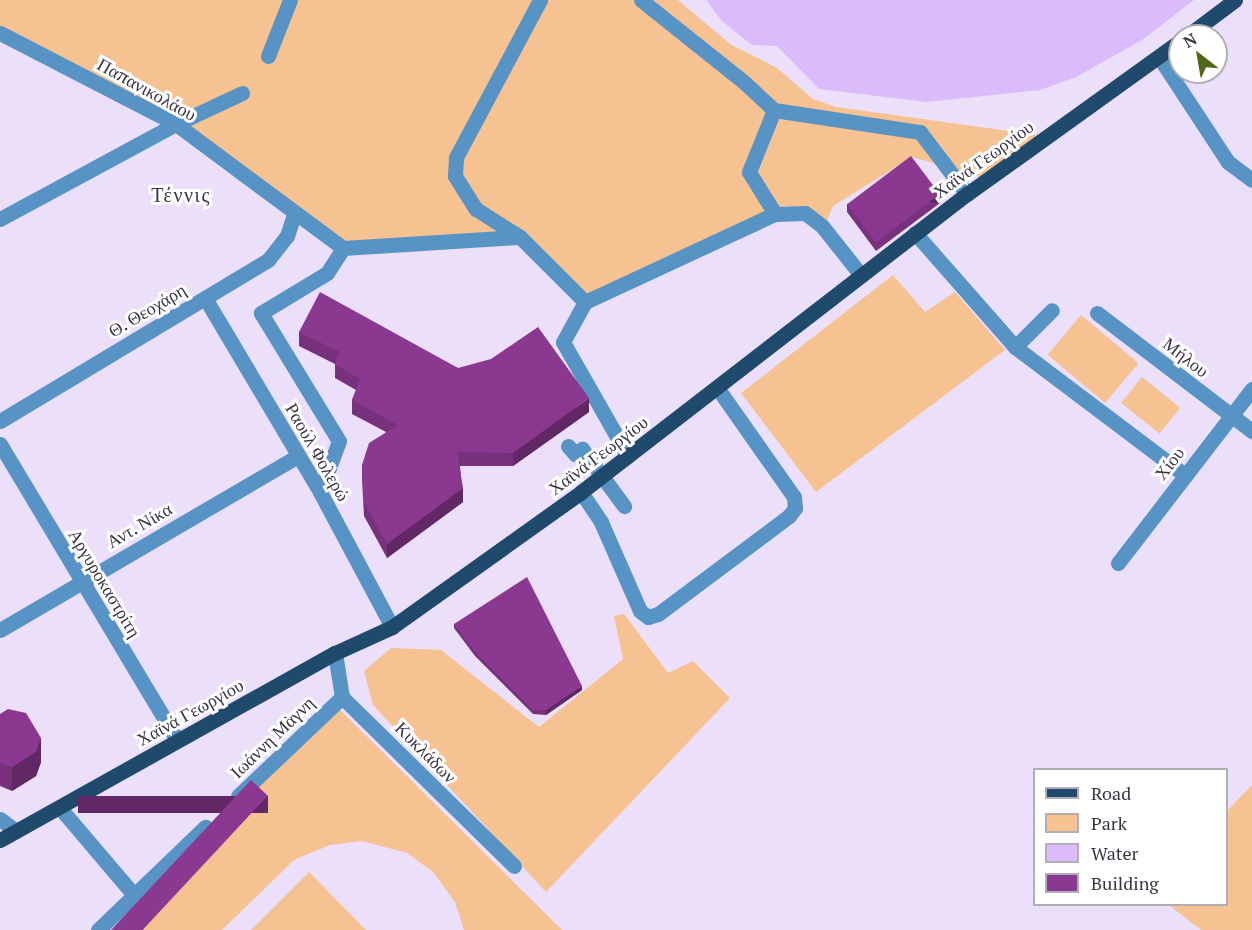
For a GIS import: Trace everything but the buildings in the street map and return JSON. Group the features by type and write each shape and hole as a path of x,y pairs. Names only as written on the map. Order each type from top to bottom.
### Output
{"main road":[{"path":"1203,24 1235,0"},
{"name":"Χαϊνά Γεωργίου","path":"0,840 335,653 392,627 581,492 718,389 967,194 1168,50"}],"street":[{"path":"268,56 290,0"},
{"path":"540,0 456,157 455,176 476,209 520,237 585,302"},
{"path":"641,0 745,83 774,110 920,132 967,194"},
{"name":"Παπανικολάου","path":"0,33 176,124 294,215 343,248"},
{"path":"1159,57 1228,162 1252,180"},
{"path":"0,219 176,124 242,93"},
{"path":"774,110 749,172 776,214"},
{"path":"628,456 563,342 585,302 776,214 805,213 822,226 861,275"},
{"name":"Θ. Θεοχάρη","path":"0,421 205,298 275,253 287,236 294,215"},
{"path":"915,233 1015,347 1185,475"},
{"path":"320,492 339,441 261,313 327,273 343,248 520,237"},
{"name":"Ραούλ Φολερώ","path":"205,298 320,492 392,627"},
{"path":"1015,347 1052,310"},
{"name":"Μήλου","path":"1097,313 1252,432"},
{"path":"581,492 601,522 640,611 648,617 658,615 789,516 795,508 794,497 718,389"},
{"name":"Χίου","path":"1118,562 1252,389"},
{"name":"Αργυροκαστρίτη","path":"0,444 177,740"},
{"path":"568,446 575,454 582,449 624,506"},
{"name":"Αντ. Νίκα","path":"0,630 298,456"},
{"path":"335,653 342,697"},
{"name":"Ιωάννη Μὰγνη","path":"98,930 342,697"},
{"name":"Κυκλάδων","path":"342,697 514,866"},
{"path":"60,808 134,895"},
{"path":"0,819 15,831"}],"green space":[{"path":"0,0 678,0 730,44 777,68 813,99 836,107 1038,135 980,177 912,157 833,206 826,223 811,209 784,206 584,296 522,233 344,242 174,117 0,26"},
{"path":"893,275 925,312 955,292 1005,350 816,492 741,393"},
{"path":"1081,315 1138,363 1105,403 1048,355"},
{"path":"1142,377 1180,408 1159,433 1121,403"},
{"path":"624,614 668,673 693,661 730,698 546,892 373,705 364,671 391,648 441,650 539,727 623,659 614,616"},
{"path":"338,708 562,930 464,930 455,902 433,872 407,853 362,841 330,845 294,860 222,930 117,930"},
{"path":"1252,785 1252,930 1201,930 1170,906 1228,906 1228,810"},
{"path":"309,872 366,930 251,930"}],"water":[{"path":"706,0 1194,0 1142,40 1076,77 1040,90 927,102 819,89 777,46 752,45 722,21"}],"district":[{"name":"Τέννις","path":"181,194"}]}
